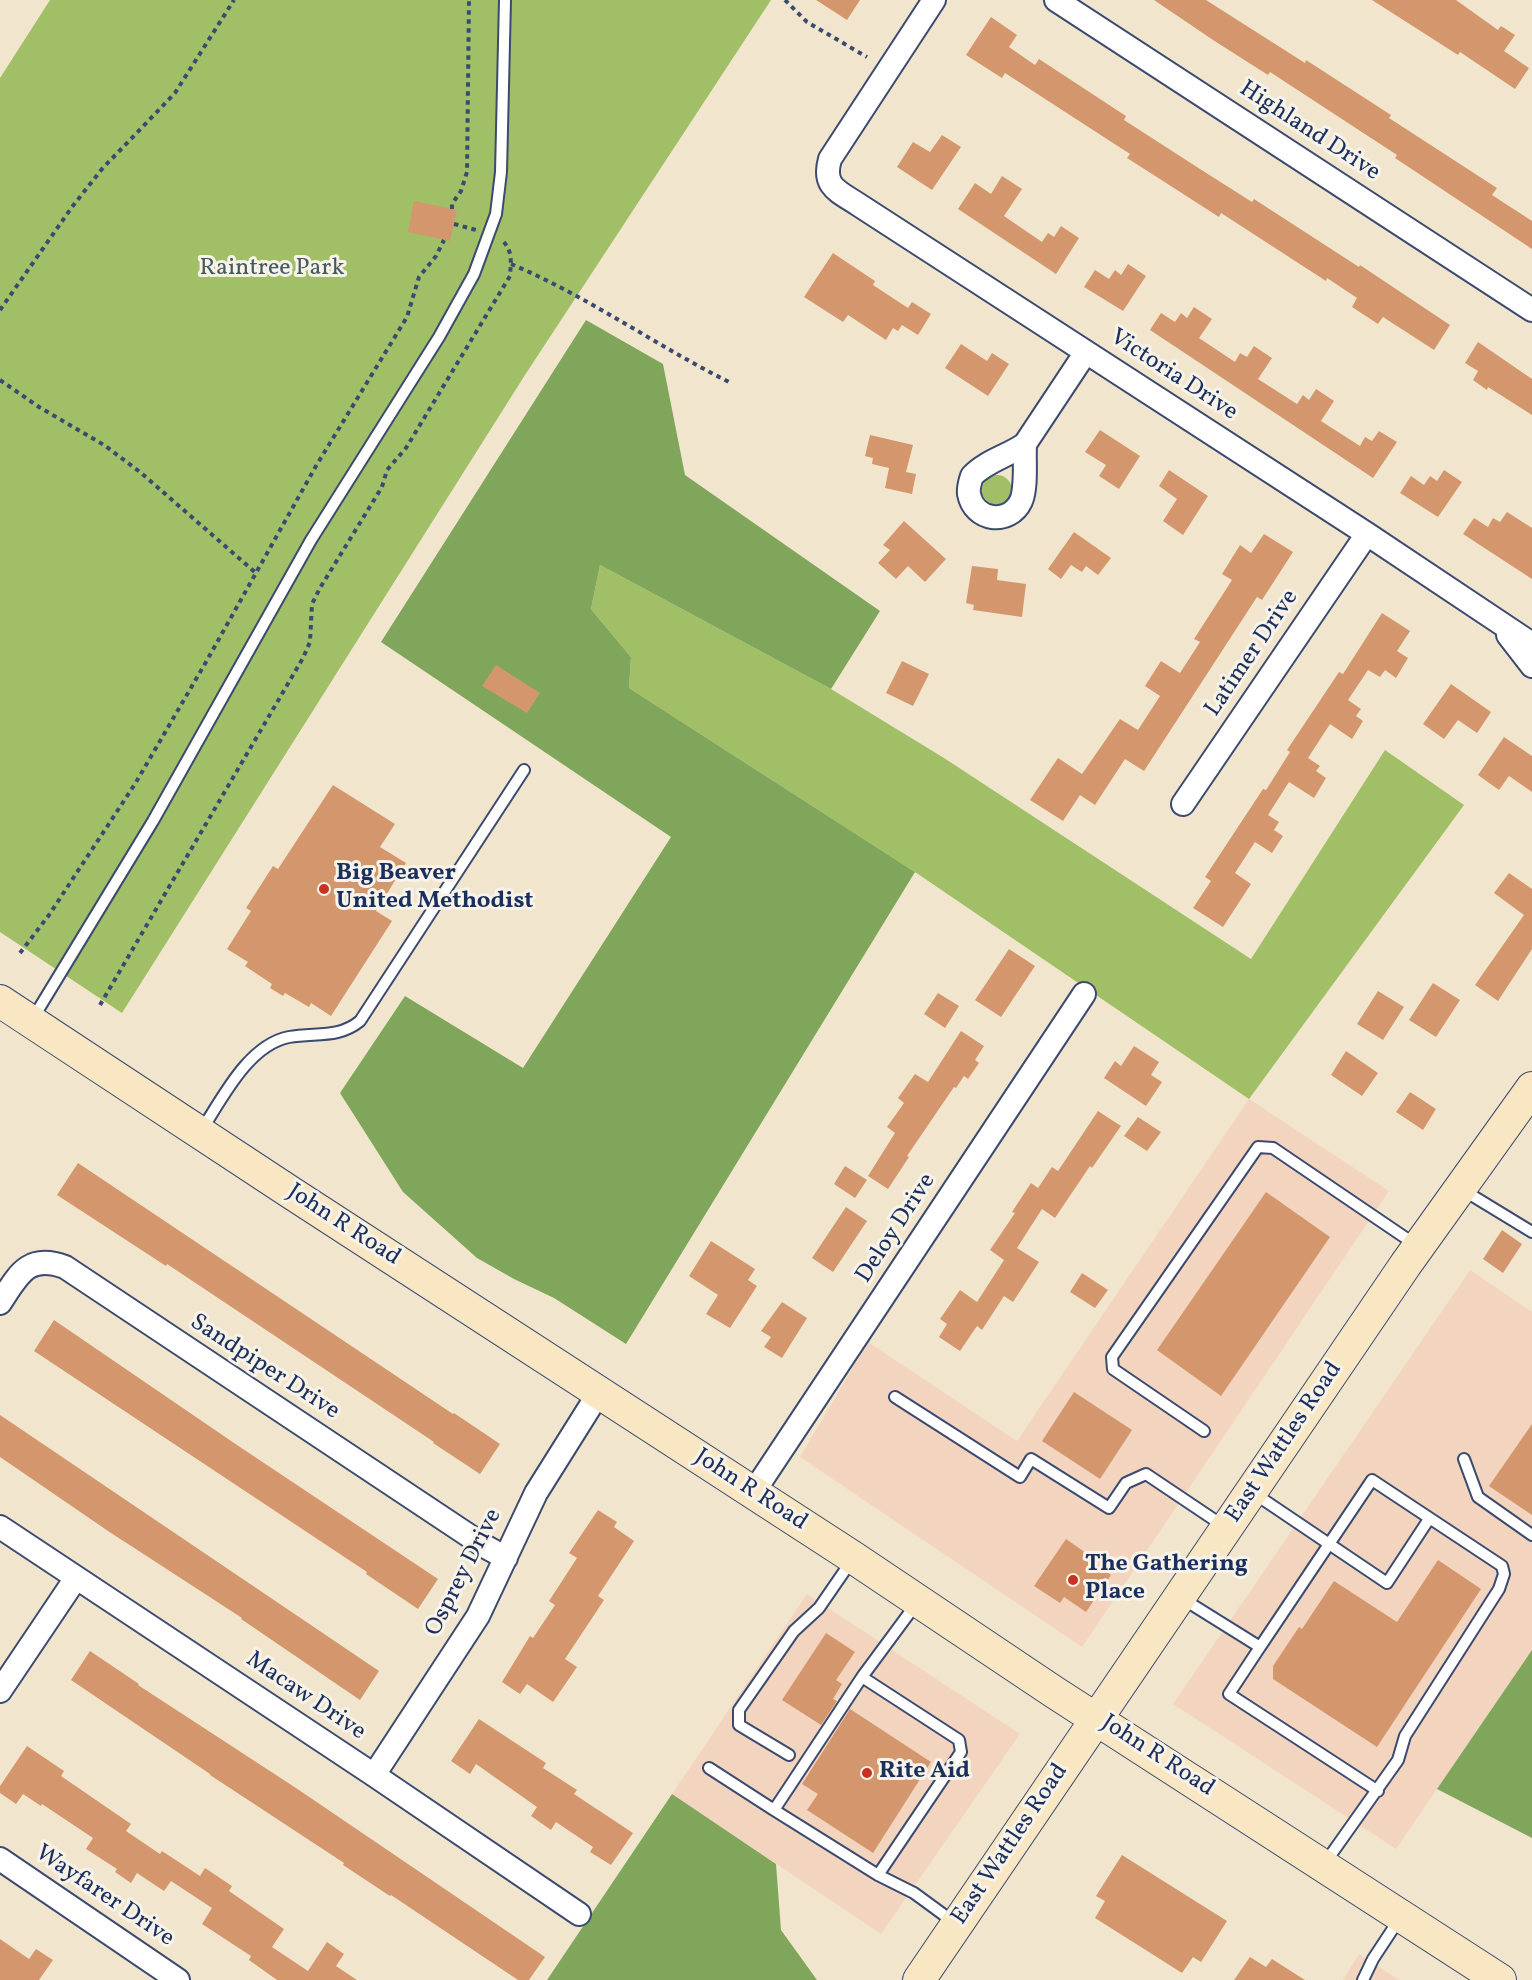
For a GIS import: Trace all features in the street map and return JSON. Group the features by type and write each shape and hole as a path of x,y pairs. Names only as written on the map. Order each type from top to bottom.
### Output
{"main road":[{"name":"John R Road","path":"0,1001 1500,1980"},
{"name":"East Wattles Road","path":"919,1980 1419,1247 1532,1088"}],"street":[{"name":"Victoria Drive","path":"933,0 830,159 826,171 830,184 1532,644"},
{"name":"Highland Drive","path":"1056,0 1532,310"},
{"path":"1025,444 1086,352"},
{"name":"Latimer Drive","path":"1184,804 1367,534"},
{"name":"Victoria Drive","path":"1498,622 1532,666"},
{"name":"Deloy Drive","path":"753,1493 1084,994"},
{"name":"Sandpiper Drive","path":"0,1303 27,1268 39,1262 64,1267 486,1547 506,1558"},
{"name":"Osprey Drive","path":"374,1775 478,1616 536,1492 600,1391"},
{"name":"Macaw Drive","path":"0,1527 579,1914"},
{"path":"0,1691 76,1578"},
{"name":"Wayfarer Drive","path":"0,1859 178,1980"}],"lane":[{"path":"31,1021 153,821 311,540 444,328 474,274 496,214 501,172 505,0"},
{"path":"200,1133 242,1070 270,1044 292,1036 346,1031 360,1021 524,770"},
{"path":"1204,1431 1113,1370 1112,1357 1258,1147 1273,1148 1419,1247"},
{"path":"1461,1188 1532,1232"},
{"path":"895,1397 1020,1477 1031,1459 1109,1508 1126,1483 1146,1474 1227,1529"},
{"path":"1464,1459 1478,1497 1532,1535"},
{"path":"1324,1865 1378,1791 1398,1760 1405,1736 1503,1582 1504,1574 1502,1566 1496,1561 1371,1480 1229,1694 1378,1791"},
{"path":"1252,1491 1387,1583 1429,1519"},
{"path":"789,1755 739,1725 739,1710 794,1631 819,1608 854,1558"},
{"path":"1180,1597 1260,1647"},
{"path":"774,1810 862,1677 918,1601"},
{"path":"862,1677 958,1740 961,1752 878,1875"},
{"path":"709,1768 878,1875 914,1893 957,1925"},
{"path":"1363,1980 1373,1959 1402,1916"}],"path":[{"path":"0,310 72,207 102,170 175,93 234,0"},
{"path":"452,209 452,204 461,191 466,172 469,0"},
{"path":"785,0 807,22 867,57"},
{"path":"100,1005 303,658 310,642 312,604 382,487 387,470 406,448 510,276 512,256 502,239 454,224"},
{"path":"20,953 49,915 135,784 316,466 407,317 419,277 436,256 444,240"},
{"path":"511,264 588,301 685,359 729,382"},
{"path":"0,380 39,407 104,445 140,472 256,573"}],"shaded area":[{"path":"1249,1099 1389,1191 1082,1647 800,1457 868,1342 1017,1441"},
{"path":"1470,1270 1532,1312 1532,1650 1396,1849 1173,1704"},
{"path":"807,1594 1020,1734 881,1934 672,1794"},
{"path":"1359,1954 1399,1980 1343,1980"}],"green space":[{"name":"Raintree Park","path":"50,0 771,0 525,375 122,1013 0,932 0,78"},
{"path":"586,320 663,364 685,475 880,611 831,689 600,565 591,609 631,657 629,688 915,872 626,1344 554,1298 477,1258 403,1192 340,1093 405,996 523,1068 671,837 381,642"},
{"path":"997,475 1003,476 1011,484 1011,496 1003,504 997,505 991,504 983,496 982,490 983,484 991,476"},
{"path":"600,565 831,689 944,758 1251,959 1385,750 1464,805 1249,1099 915,872 629,688 631,657 591,609"},
{"path":"1532,1650 1532,1838 1437,1789"},
{"path":"672,1794 776,1864 781,1930 817,1980 547,1980"}],"building":[{"path":"816,0 860,0 847,20"},
{"path":"1154,0 1206,0 1305,63 1306,60 1391,115 1389,118 1497,188 1492,195 1532,221 1532,249 1395,158 1397,155 1270,72 1268,75 1213,40"},
{"path":"1372,0 1456,0 1498,30 1501,26 1515,35 1504,51 1529,68 1515,89 1460,52 1458,55"},
{"path":"991,17 1017,35 1009,47 1035,65 1039,59 1126,116 1124,120 1252,202 1254,199 1359,267 1360,265 1450,325 1434,350 1383,317 1378,324 1352,307 1357,298 1327,278 1326,281 1221,213 1219,217 1127,158 1130,154 1005,73 1002,78 966,55"},
{"path":"942,135 961,147 932,190 897,167 913,142 930,152"},
{"path":"1002,176 1022,189 1004,216 1042,242 1048,233 1054,237 1061,226 1079,238 1056,274 958,209 975,183 991,194"},
{"path":"414,201 457,210 450,241 408,232"},
{"path":"833,253 875,281 873,285 908,308 912,302 931,314 918,335 902,325 898,331 893,328 886,340 848,315 843,322 804,297"},
{"path":"1128,264 1146,276 1123,311 1084,287 1095,270 1109,279 1115,270 1121,275"},
{"path":"1194,307 1212,319 1199,338 1235,362 1240,353 1247,357 1254,346 1272,358 1258,379 1297,404 1303,395 1309,400 1316,389 1334,401 1321,421 1360,446 1365,437 1372,441 1379,431 1397,442 1373,478 1150,330 1161,313 1175,322 1181,313 1187,318"},
{"path":"1478,342 1532,379 1532,415 1473,380 1478,371 1465,363"},
{"path":"961,344 987,361 992,353 1009,364 988,396 945,368"},
{"path":"1100,430 1140,456 1119,489 1099,476 1106,465 1085,452"},
{"path":"870,435 913,445 906,472 916,474 912,494 885,488 889,468 872,464 873,458 865,456"},
{"path":"1169,470 1208,496 1183,535 1163,521 1177,499 1159,486"},
{"path":"1444,470 1462,482 1438,517 1400,493 1411,476 1424,485 1430,476 1437,481"},
{"path":"1507,512 1532,528 1532,579 1463,534 1474,518 1488,527 1493,518 1500,522"},
{"path":"904,521 946,559 925,582 908,566 896,579 878,563 890,550 883,545"},
{"path":"1074,532 1111,558 1098,575 1086,566 1082,572 1071,565 1061,579 1048,569"},
{"path":"1264,534 1293,552 1262,600 1257,597 1144,771 1125,759 1095,805 1080,795 1063,821 1030,800 1058,758 1082,774 1120,719 1138,730 1160,696 1145,686 1161,661 1180,673 1200,642 1194,639 1232,580 1222,574 1240,545 1251,553"},
{"path":"972,566 998,569 997,580 1026,584 1022,617 973,610 974,605 966,603"},
{"path":"1382,613 1410,631 1397,651 1408,658 1396,678 1385,670 1380,677 1368,670 1348,700 1361,709 1356,716 1363,721 1352,739 1330,724 1308,758 1320,766 1316,771 1326,778 1314,798 1289,782 1268,815 1279,822 1274,830 1283,836 1272,853 1255,842 1235,873 1251,884 1223,927 1193,908 1211,881 1205,877 1263,789 1266,790 1290,752 1287,750 1339,672 1343,674"},
{"path":"902,661 929,674 913,706 886,693"},
{"path":"496,665 540,693 527,713 482,686"},
{"path":"1451,684 1491,712 1477,733 1458,720 1444,739 1423,724"},
{"path":"1504,737 1532,756 1532,792 1509,776 1499,790 1478,775"},
{"name":"Big Beaver United Methodist","path":"333,785 395,824 380,847 406,863 376,911 392,921 331,1016 311,1003 309,1007 285,993 283,996 270,988 272,984 245,966 248,962 227,949 251,911 246,908 273,866 278,869"},
{"path":"1509,873 1532,889 1532,949 1498,1001 1475,985 1524,915 1494,893"},
{"path":"1009,949 1035,966 1001,1017 975,1000"},
{"path":"1433,983 1460,1000 1436,1037 1409,1020"},
{"path":"1378,991 1404,1007 1383,1040 1357,1024"},
{"path":"938,993 959,1006 945,1028 924,1014"},
{"path":"961,1031 984,1046 975,1060 979,1063 968,1079 964,1076 956,1088 954,1087 907,1156 909,1157 888,1189 868,1176 895,1133 887,1127 904,1103 898,1098 915,1074 928,1082"},
{"path":"1134,1046 1159,1062 1151,1075 1162,1082 1146,1106 1104,1078 1115,1061 1121,1066"},
{"path":"1346,1051 1378,1073 1362,1096 1331,1075"},
{"path":"1410,1092 1436,1109 1423,1130 1396,1112"},
{"path":"1098,1111 1121,1126 1092,1168 1090,1166 1055,1218 1042,1209 1017,1248 1039,1262 1013,1302 1004,1296 982,1330 977,1326 960,1351 939,1337 947,1324 940,1319 960,1290 977,1302 1004,1260 990,1250 1015,1213 1012,1212 1031,1183 1038,1188 1052,1167 1058,1171"},
{"path":"1138,1117 1161,1132 1147,1151 1124,1136"},
{"path":"78,1163 500,1444 480,1474 167,1264 166,1266 57,1195"},
{"path":"845,1166 867,1180 855,1198 834,1184"},
{"path":"1266,1192 1330,1237 1221,1396 1157,1350"},
{"path":"846,1207 867,1221 833,1272 812,1258"},
{"path":"1502,1230 1522,1244 1503,1273 1483,1259"},
{"path":"711,1241 755,1269 748,1280 757,1286 730,1328 706,1314 718,1295 689,1276"},
{"path":"1082,1273 1108,1290 1095,1308 1070,1292"},
{"path":"782,1302 807,1318 782,1358 764,1347 771,1337 761,1331"},
{"path":"54,1320 438,1579 418,1609 366,1574 367,1572 34,1351"},
{"path":"1074,1392 1132,1430 1100,1479 1042,1441"},
{"path":"0,1415 379,1671 360,1700 242,1618 0,1457"},
{"path":"1532,1424 1532,1515 1489,1486"},
{"path":"598,1510 617,1522 614,1527 634,1541 598,1596 604,1600 565,1659 577,1667 553,1702 527,1684 520,1694 502,1682 530,1636 533,1638 555,1605 549,1601 577,1558 569,1553"},
{"name":"The Gathering Place","path":"1066,1539 1096,1560 1094,1563 1111,1575 1086,1612 1064,1597 1060,1603 1034,1586"},
{"path":"1438,1560 1481,1589 1377,1747 1273,1679 1273,1666 1299,1627 1302,1629 1334,1581 1397,1622"},
{"path":"826,1633 855,1652 836,1680 842,1684 833,1699 837,1701 821,1725 782,1700"},
{"path":"90,1651 545,1957 529,1980 518,1980 343,1865 344,1863 71,1680"},
{"name":"Rite Aid","path":"850,1709 931,1762 873,1853 807,1810 818,1794 802,1784"},
{"path":"479,1719 546,1763 543,1768 577,1790 574,1794 633,1833 611,1865 590,1852 593,1847 556,1822 551,1830 531,1816 537,1807 476,1764 470,1774 451,1761"},
{"path":"27,1746 64,1771 61,1776 131,1824 126,1831 160,1854 162,1851 200,1876 205,1868 232,1886 229,1891 284,1929 272,1947 308,1971 327,1942 344,1954 336,1966 357,1980 277,1980 249,1960 251,1956 202,1924 212,1908 171,1881 164,1891 137,1873 131,1883 115,1872 117,1869 86,1849 93,1838 23,1794 16,1804 0,1793 0,1786"},
{"path":"1122,1855 1227,1921 1201,1962 1193,1957 1182,1973 1095,1918 1105,1901 1096,1896"},
{"path":"0,1939 29,1959 36,1949 53,1960 39,1980 0,1980"},
{"path":"1250,1957 1266,1967 1272,1959 1305,1980 1234,1980"}],"place":[{"name":"Big Beaver United Methodist","path":"324,889"},
{"name":"The Gathering Place","path":"1073,1580"},
{"name":"Rite Aid","path":"867,1773"}]}
